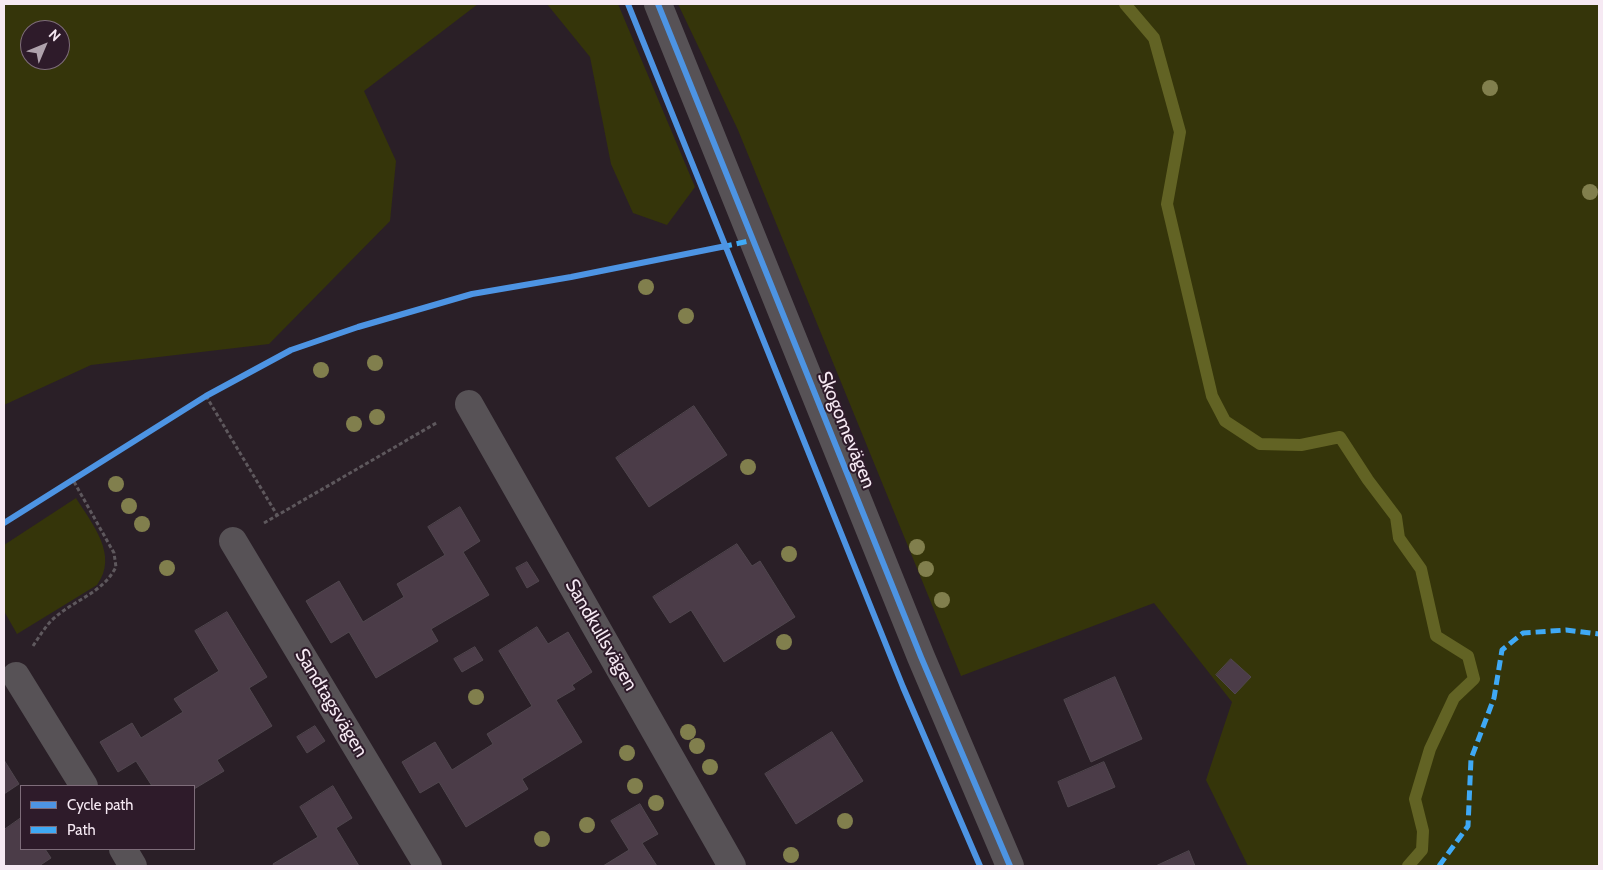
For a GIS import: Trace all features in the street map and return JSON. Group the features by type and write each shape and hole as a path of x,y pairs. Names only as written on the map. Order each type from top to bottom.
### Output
{"street":[{"name":"Skogomevägen","path":"658,4 921,657 1010,866"},
{"name":"Sandkullsvägen","path":"469,404 732,866"},
{"name":"Sandtagsvägen","path":"233,541 428,866"},
{"path":"16,676 83,785"},
{"path":"123,850 133,866"}],"path":[{"path":"206,396 277,515 469,404"},
{"path":"16,676 31,649 53,619 98,590 116,568 114,554 73,480"}],"shaded area":[{"path":"4,4 478,4 364,91 396,161 390,221 269,344 91,365 4,405"},
{"path":"547,4 618,4 695,187 667,225 633,213 611,164 590,57"},
{"path":"678,4 1599,4 1599,866 1248,866 1206,780 1232,702 1154,603 961,676 738,130"},
{"path":"76,498 101,540 105,562 103,574 97,585 17,634 4,611 4,545"}],"building":[{"path":"694,406 727,455 649,507 616,458"},
{"path":"460,507 480,541 463,552 489,595 431,629 438,641 376,678 349,632 331,643 306,601 339,581 363,622 404,597 397,584 445,555 428,527"},
{"path":"737,544 752,566 760,561 795,617 724,662 691,610 670,623 653,597"},
{"path":"527,562 539,581 527,588 516,568"},
{"path":"227,612 267,677 249,688 272,726 217,760 224,771 195,788 195,785 151,785 136,761 118,772 100,742 132,723 141,738 183,712 174,699 219,671 195,631"},
{"path":"537,627 548,644 568,632 592,672 572,685 575,689 556,700 582,742 522,779 528,789 466,827 439,782 420,793 402,762 435,742 452,770 493,744 487,734 532,706 499,651"},
{"path":"475,647 483,660 462,672 454,659"},
{"path":"1231,659 1251,677 1235,694 1216,675"},
{"path":"1115,677 1142,739 1091,762 1064,700"},
{"path":"315,726 325,741 307,753 297,737"},
{"path":"832,732 863,781 796,824 765,774"},
{"path":"4,760 19,784 4,794"},
{"path":"1104,762 1115,787 1068,807 1058,782"},
{"path":"333,786 352,818 336,828 359,866 274,866 273,864 318,837 300,807"},
{"path":"640,804 658,834 642,843 657,866 603,866 629,850 611,821"},
{"path":"20,819 20,850 46,850 51,858 39,866 4,866 4,830"},
{"path":"1189,851 1195,866 1156,866"}],"waterway":[{"path":"1125,4 1154,38 1180,132 1167,204 1212,396 1225,421 1260,444 1301,445 1340,437 1368,480 1396,517 1399,538 1421,569 1436,636 1468,656 1474,679 1454,698 1430,749 1415,799 1423,831 1422,850 1408,866"}],"marked path":[{"path":"722,247 753,240"},
{"path":"1439,866 1468,826 1471,759 1494,698 1502,650 1523,633 1566,630 1599,634"}],"cycle path":[{"path":"628,4 903,687 980,866"},
{"path":"658,4 921,657 1010,866"},
{"path":"4,523 206,396 291,350 358,327 472,294 571,277 726,246"}]}
